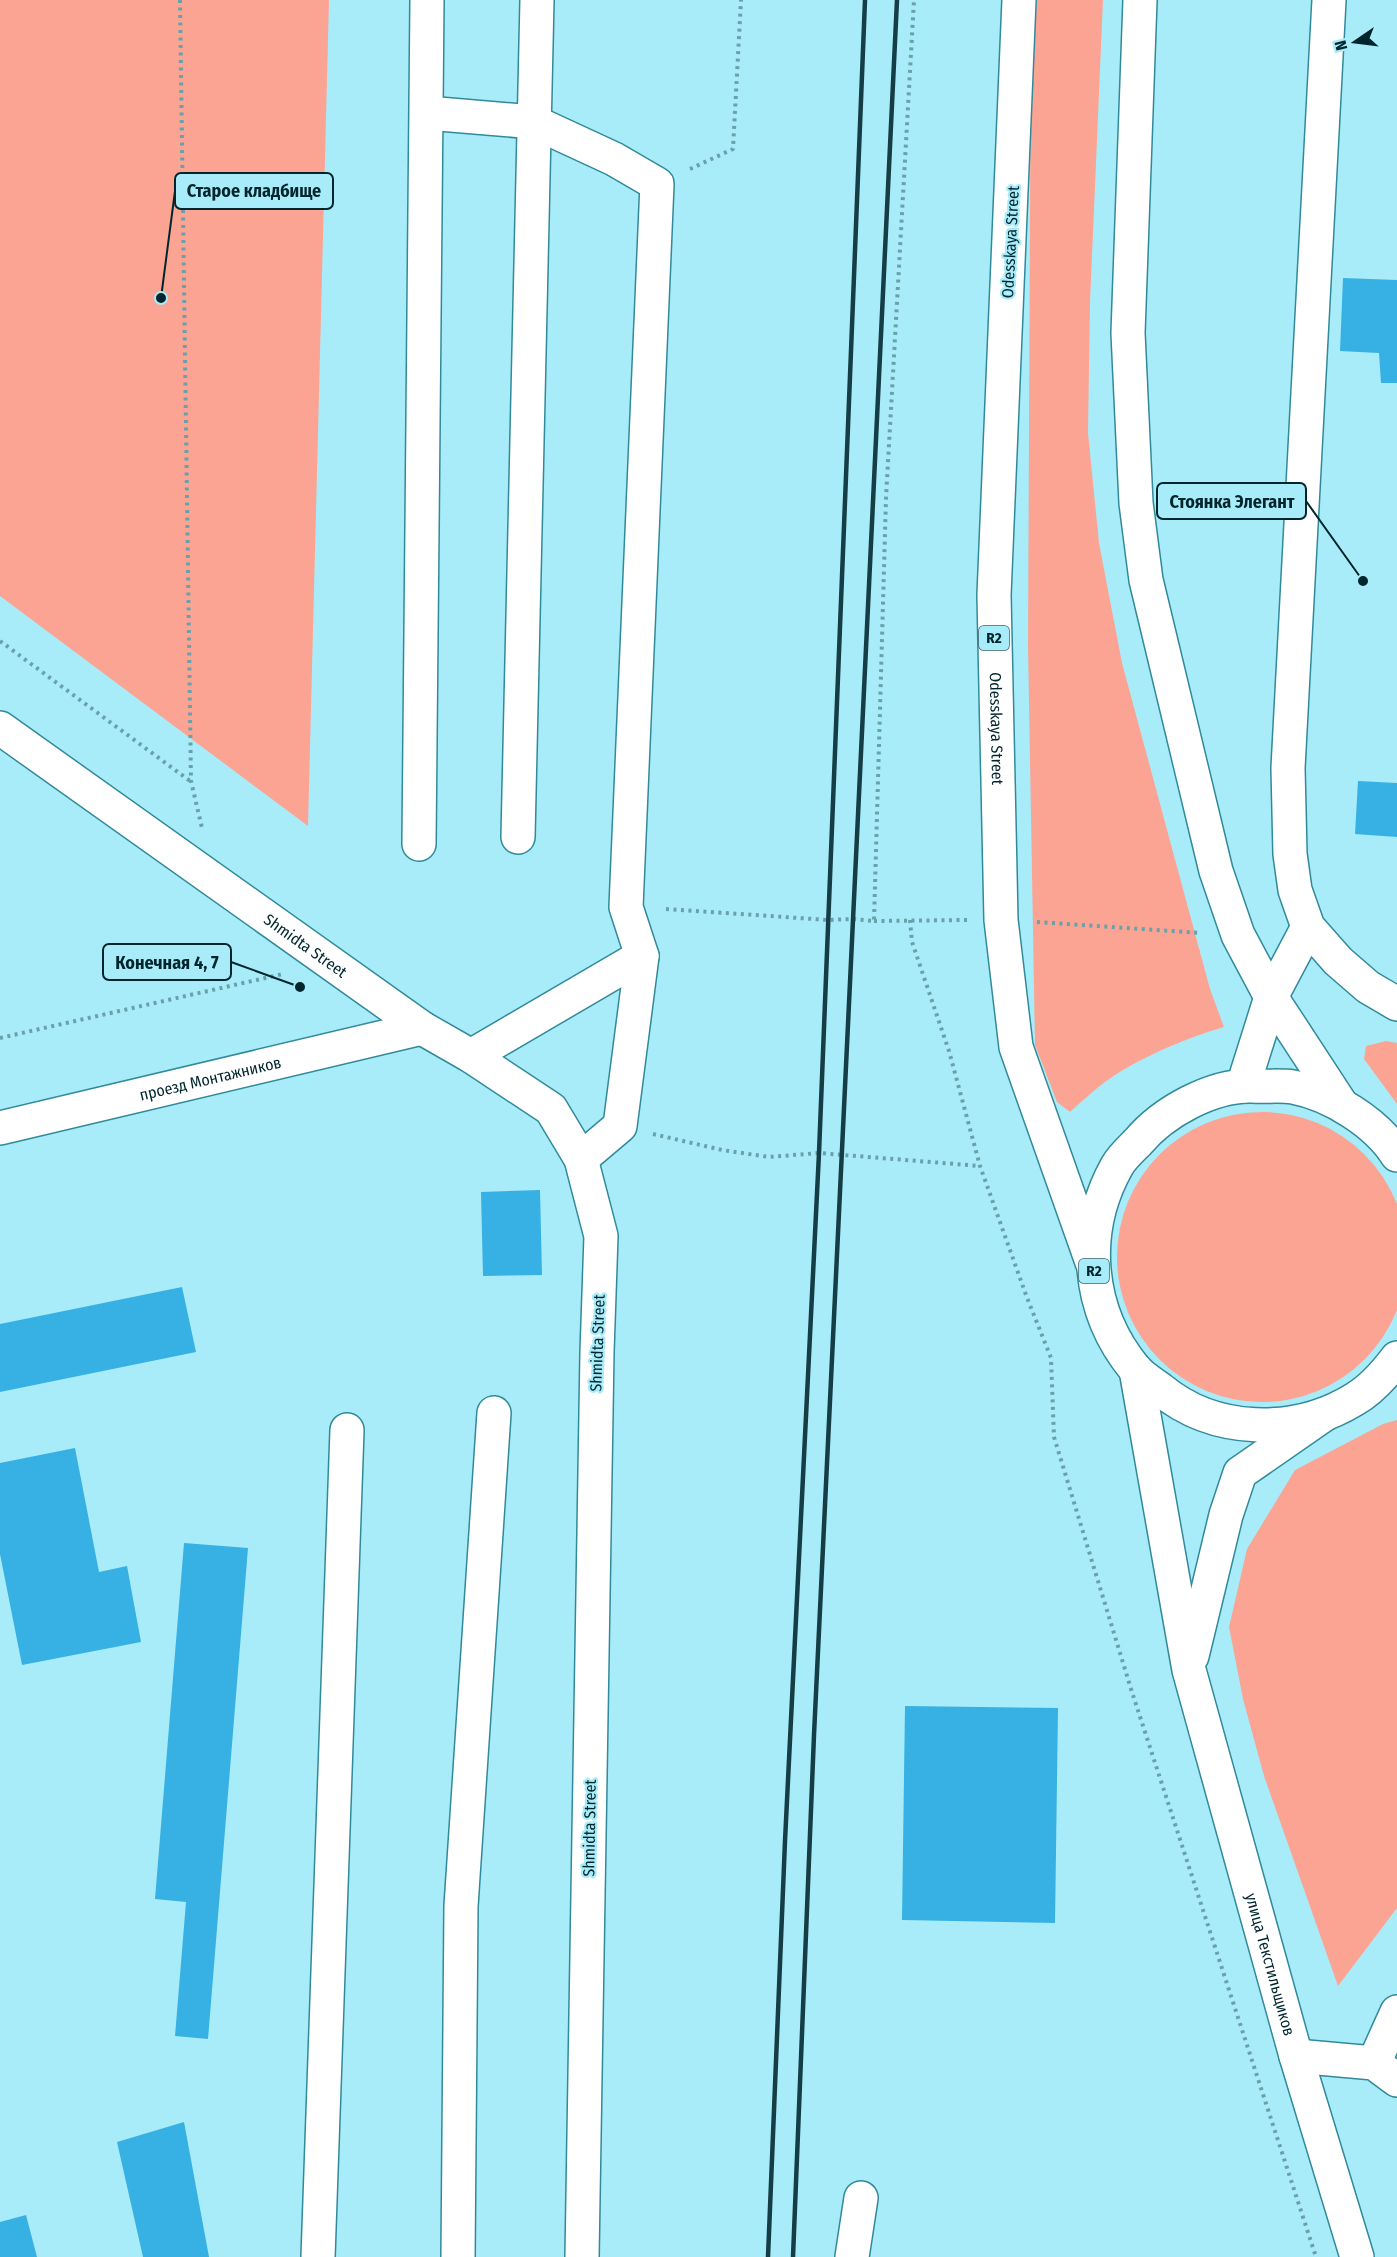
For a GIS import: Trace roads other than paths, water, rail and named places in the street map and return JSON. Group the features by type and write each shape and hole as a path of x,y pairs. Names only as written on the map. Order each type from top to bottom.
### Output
{"street":[{"path":"419,844 427,0"},
{"path":"518,837 537,0"},
{"name":"Odesskaya Street","path":"1019,0 994,595 1001,920 1016,1047 1092,1262"},
{"name":"R2","path":"1140,0 1128,333 1136,503 1146,580 1216,871 1239,935 1271,997 1341,1104"},
{"path":"1329,0 1288,768 1290,854 1295,890 1308,927 1338,961 1368,987 1397,1004"},
{"path":"427,112 534,122 614,159 657,184 626,907 642,956 620,1126 581,1159"},
{"name":"Shmidta Street","path":"0,728 422,1028 471,1056 551,1108 581,1159 601,1236 597,1352 582,2257"},
{"path":"1243,1086 1271,997 1308,927"},
{"path":"471,1056 642,956"},
{"name":"проезд Монтажников","path":"0,1128 422,1028"},
{"name":"R2","path":"1392,1369 1356,1399 1325,1414 1275,1426 1223,1422 1176,1402 1136,1370 1104,1320 1092,1262 1098,1212 1118,1165 1151,1126 1194,1099 1243,1086 1293,1088 1341,1104 1388,1140 1397,1155"},
{"name":"улица Текстильщиков","path":"1136,1370 1189,1670 1296,2056 1357,2257"},
{"path":"458,2257 461,1906 494,1413"},
{"path":"1189,1670 1226,1515 1240,1473 1325,1414"},
{"path":"318,2257 347,1430"},
{"path":"1296,2056 1385,2071 1397,2012"},
{"path":"852,2257 861,2198"}],"railway":[{"path":"768,2257 785,1841 819,1153 865,0"},
{"path":"793,2257 814,1735 897,0"}],"place":[{"name":"Старое кладбище","path":"161,298"},
{"name":"Стоянка Элегант","path":"1363,581"},
{"name":"Конечная 4, 7","path":"300,987"}]}
